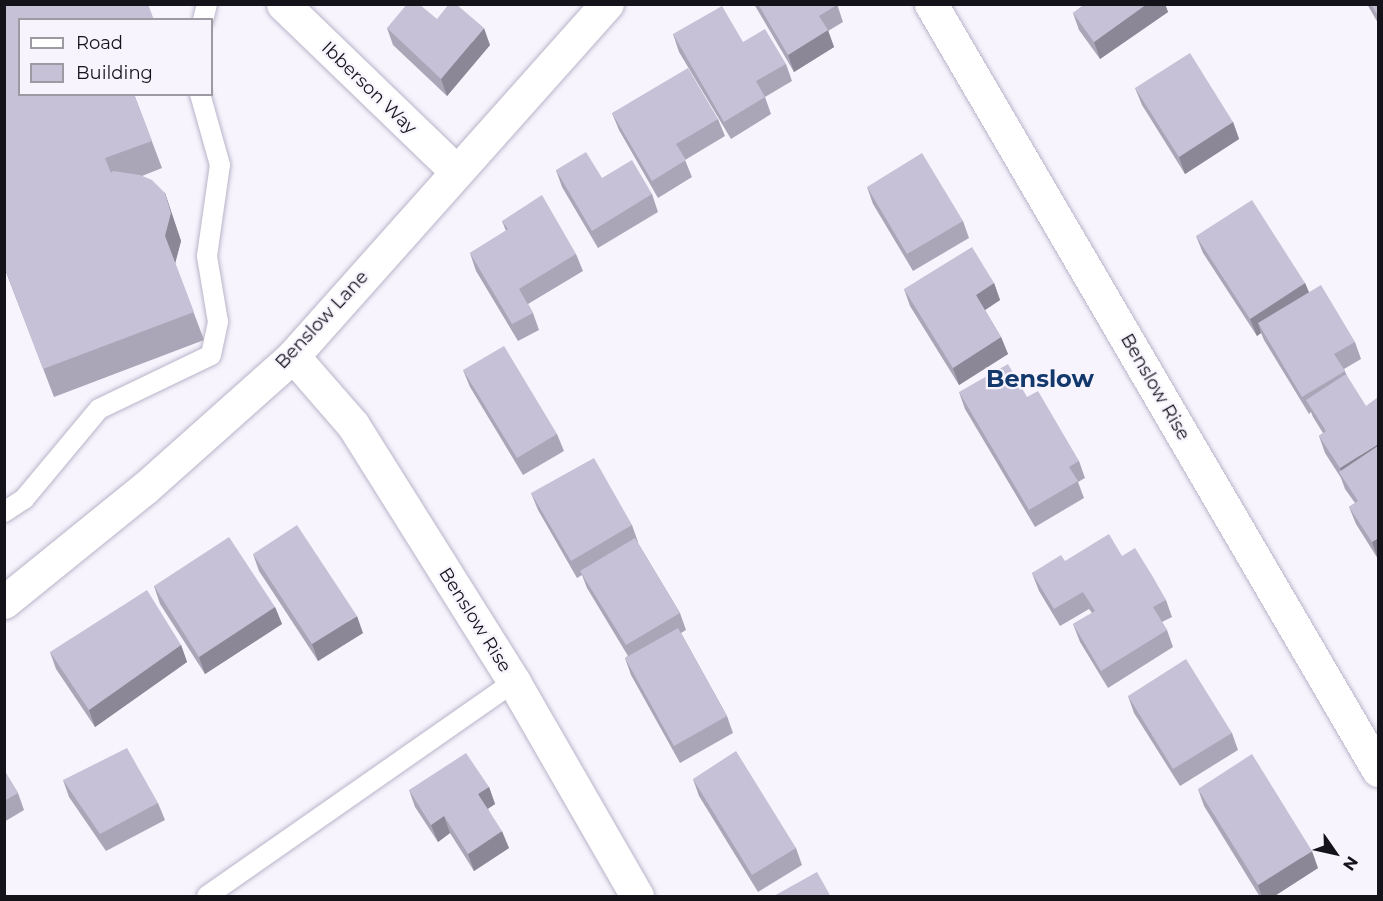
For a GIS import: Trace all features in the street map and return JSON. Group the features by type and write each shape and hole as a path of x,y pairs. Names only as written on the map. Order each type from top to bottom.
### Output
{"street":[{"name":"Ibberson Way","path":"283,4 456,171"},
{"name":"Benslow Lane","path":"4,602 145,488 293,356 607,4"},
{"name":"Benslow Rise","path":"931,4 1378,770"},
{"name":"Benslow Rise","path":"293,356 353,425 513,682 638,897"}],"lane":[{"path":"4,512 24,499 99,409 211,355 218,322 207,256 220,165 201,96"},
{"path":"207,897 513,682"}],"building":[{"path":"4,4 148,4 153,18 18,18 18,96 135,96 152,141 105,158 111,173 113,171 140,175 152,180 165,193 171,213 165,236 194,312 43,369 4,266"},
{"path":"407,4 419,4 437,19 449,4 456,4 484,28 441,79 387,28"},
{"path":"758,4 837,5 819,16 828,30 788,55"},
{"path":"1085,4 1147,4 1094,42 1073,13"},
{"path":"1371,4 1378,4 1378,16"},
{"path":"722,6 743,42 765,29 786,64 756,81 765,97 724,122 673,34"},
{"path":"1190,53 1233,122 1179,157 1135,88"},
{"path":"688,68 718,119 676,144 686,160 652,181 612,113"},
{"path":"586,152 602,178 632,160 652,194 592,231 556,170"},
{"path":"922,153 963,221 907,254 867,187"},
{"path":"542,195 576,254 519,289 533,313 512,324 470,253 508,229 502,221"},
{"path":"1252,200 1305,283 1250,319 1196,236"},
{"path":"972,247 994,283 976,295 1001,337 953,368 904,289"},
{"path":"1321,285 1355,342 1334,354 1345,371 1302,397 1258,323"},
{"path":"504,346 557,434 517,458 463,370"},
{"path":"1008,364 1027,397 1038,391 1079,461 1069,467 1078,481 1029,510 959,392"},
{"path":"1346,374 1366,406 1378,397 1378,444 1340,468 1319,436 1326,431 1306,400"},
{"path":"1378,446 1378,538 1372,542 1349,507 1358,501 1339,472"},
{"path":"594,458 632,525 571,561 531,493"},
{"path":"297,525 357,616 312,644 253,554"},
{"path":"1109,534 1122,556 1135,548 1153,577 1166,600 1153,607 1167,630 1101,671 1073,624 1095,611 1083,592 1054,609 1032,573 1061,555 1065,561"},
{"path":"229,537 275,607 199,657 154,586"},
{"path":"635,538 680,613 626,645 580,571"},
{"path":"147,590 181,645 89,710 50,652"},
{"path":"678,628 727,716 674,746 625,658"},
{"path":"1186,659 1232,733 1173,769 1128,696"},
{"path":"127,748 158,803 100,834 63,780"},
{"path":"736,751 796,848 752,875 693,779"},
{"path":"466,753 489,787 478,794 502,831 468,854 444,816 431,825 409,790"},
{"path":"1252,754 1312,851 1258,885 1198,789"},
{"path":"4,770 18,793 4,801"},
{"path":"817,872 831,897 772,897"}],"district":[{"name":"Benslow","path":"1040,379"}]}
